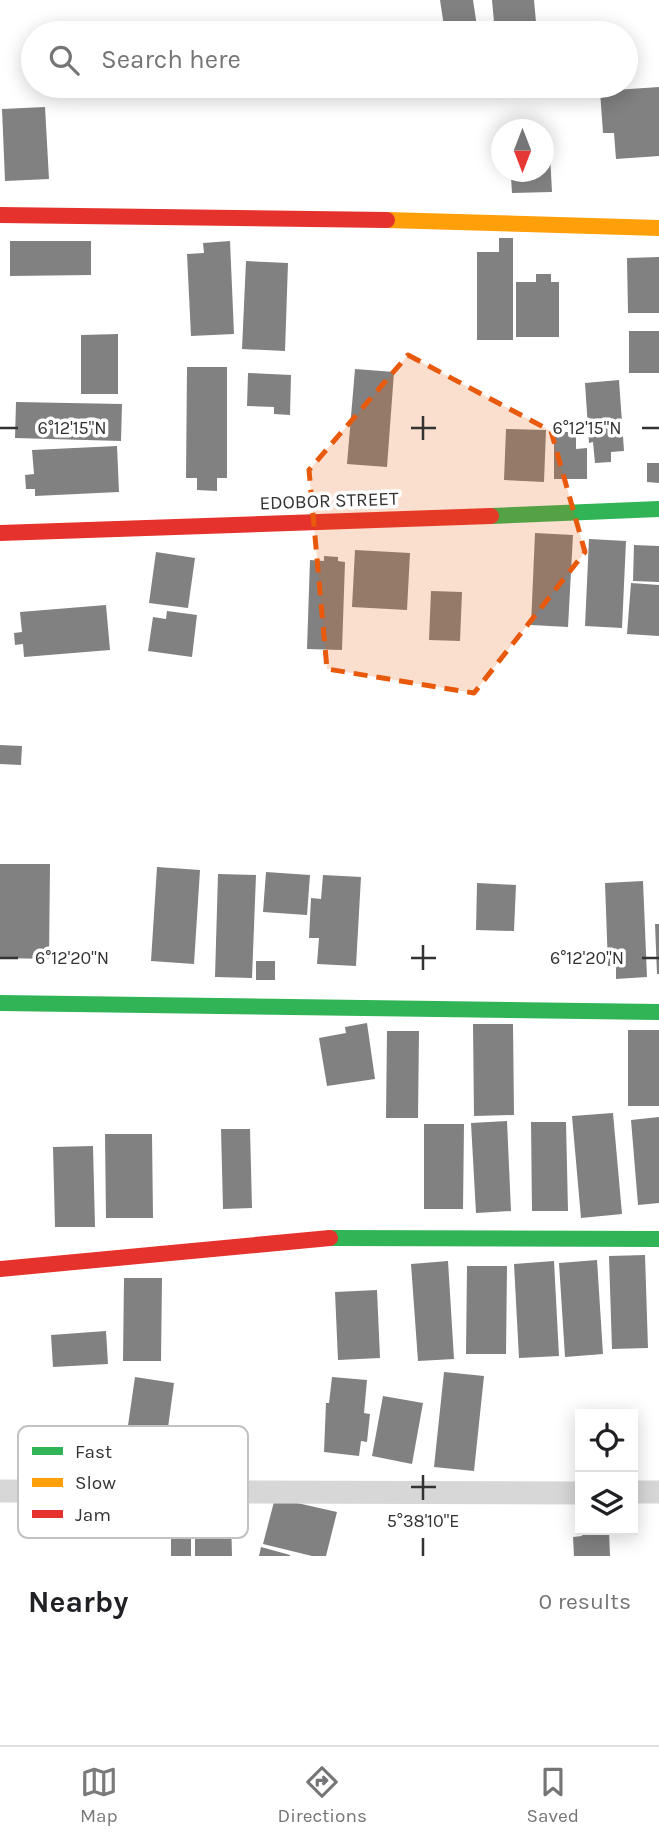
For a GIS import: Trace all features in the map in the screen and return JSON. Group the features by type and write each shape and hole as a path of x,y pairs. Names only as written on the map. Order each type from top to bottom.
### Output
{"street":[{"path":"0,215 307,217 659,228"},
{"name":"EDOBOR STREET","path":"0,533 88,528 308,524 659,509"},
{"path":"0,1003 659,1012"},
{"path":"0,1269 344,1237 659,1240"},
{"path":"0,1491 18,1491"},
{"path":"248,1492 575,1493"},
{"path":"638,1492 659,1492"}],"highlighted area":[{"path":"408,355 551,431 585,552 474,693 327,669 309,470"}],"building":[{"path":"440,0 473,0 476,21 443,21"},
{"path":"492,0 534,0 536,21 494,21"},
{"path":"659,87 659,156 616,159 614,133 603,133 600,98 638,98 638,88"},
{"path":"45,107 49,179 5,181 2,109"},
{"path":"511,182 551,182 552,192 512,193"},
{"path":"499,238 513,238 513,340 477,340 477,252 499,252"},
{"path":"10,241 91,241 91,275 10,276"},
{"path":"230,241 234,334 191,336 187,254 204,253 203,243"},
{"path":"659,257 659,313 628,313 627,258"},
{"path":"246,261 288,263 285,351 242,349"},
{"path":"536,274 551,274 551,282 559,282 559,337 516,337 516,282 536,282"},
{"path":"629,331 659,331 659,373 629,373"},
{"path":"118,334 118,394 81,394 81,335"},
{"path":"187,367 227,367 227,478 217,478 217,491 197,490 197,478 186,478"},
{"path":"355,369 394,372 387,467 347,464"},
{"path":"248,373 291,375 290,415 274,414 274,407 247,406"},
{"path":"619,380 624,451 611,452 611,462 595,463 593,442 589,443 585,383"},
{"path":"16,402 122,404 121,441 15,438"},
{"path":"506,429 546,430 544,482 504,480"},
{"path":"554,432 576,432 576,449 587,448 587,479 554,479"},
{"path":"117,446 119,492 35,496 35,489 26,489 25,475 34,474 32,450"},
{"path":"647,463 659,463 659,483 647,482"},
{"path":"535,533 573,535 568,627 531,625"},
{"path":"589,539 626,541 622,628 585,626"},
{"path":"634,545 659,546 659,582 633,581"},
{"path":"355,550 410,553 407,610 352,607"},
{"path":"156,552 195,558 188,608 149,603"},
{"path":"324,556 338,557 338,561 345,562 342,650 307,649 310,560 324,561"},
{"path":"631,583 659,585 659,636 627,634"},
{"path":"431,591 462,592 460,641 429,640"},
{"path":"106,605 110,650 24,657 23,644 15,645 14,633 22,632 20,612"},
{"path":"167,611 197,615 192,657 148,651 153,617 166,619"},
{"path":"0,745 22,746 21,765 0,764"},
{"path":"0,864 50,864 49,959 0,958"},
{"path":"157,867 200,870 194,964 151,961"},
{"path":"266,872 310,875 307,915 263,912"},
{"path":"218,874 256,875 252,978 215,977"},
{"path":"323,875 361,877 356,966 317,964 319,938 309,938 311,898 321,899"},
{"path":"643,881 647,977 616,979 616,966 608,966 605,883"},
{"path":"477,883 516,885 514,931 476,930"},
{"path":"655,924 659,924 659,974 657,974"},
{"path":"256,961 275,961 275,980 256,980"},
{"path":"367,1023 375,1079 327,1086 319,1038 346,1033 345,1027"},
{"path":"473,1024 513,1024 514,1115 474,1116"},
{"path":"628,1030 659,1030 659,1106 628,1106"},
{"path":"387,1031 419,1031 418,1118 386,1118"},
{"path":"613,1113 622,1214 581,1218 572,1116"},
{"path":"659,1117 659,1203 638,1205 631,1120"},
{"path":"507,1121 511,1211 476,1213 471,1123"},
{"path":"531,1122 566,1122 568,1211 532,1211"},
{"path":"424,1124 464,1124 463,1209 424,1209"},
{"path":"221,1129 250,1129 252,1208 223,1209"},
{"path":"105,1134 152,1134 153,1218 106,1218"},
{"path":"93,1146 95,1227 55,1227 53,1147"},
{"path":"645,1255 648,1348 612,1349 609,1256"},
{"path":"597,1260 603,1354 565,1357 559,1263"},
{"path":"448,1261 454,1359 418,1361 411,1264"},
{"path":"554,1261 559,1356 519,1358 514,1264"},
{"path":"467,1266 507,1266 506,1354 466,1354"},
{"path":"124,1278 162,1278 161,1361 123,1361"},
{"path":"377,1290 380,1358 338,1360 335,1292"},
{"path":"106,1331 108,1364 53,1367 51,1335"},
{"path":"444,1372 484,1376 474,1471 434,1467"},
{"path":"135,1377 174,1383 168,1426 128,1426"},
{"path":"332,1377 367,1380 364,1413 370,1414 367,1442 361,1441 359,1456 324,1452 326,1403 329,1403"},
{"path":"383,1396 423,1403 412,1464 372,1456"},
{"path":"275,1498 337,1512 326,1556 312,1556 263,1544"},
{"path":"609,1535 610,1556 574,1556 573,1537"},
{"path":"171,1538 191,1538 191,1556 171,1556"},
{"path":"195,1538 232,1538 232,1556 195,1556"},
{"path":"261,1547 290,1555 290,1556 259,1556"}],"traffic: fast":[{"path":"491,516 659,509"},
{"path":"0,1003 659,1012"},
{"path":"330,1238 659,1239"}],"traffic: slow":[{"path":"387,220 659,228"}],"traffic: jam":[{"path":"0,215 387,220"},
{"path":"0,533 491,516"},
{"path":"0,1269 330,1238"}]}
